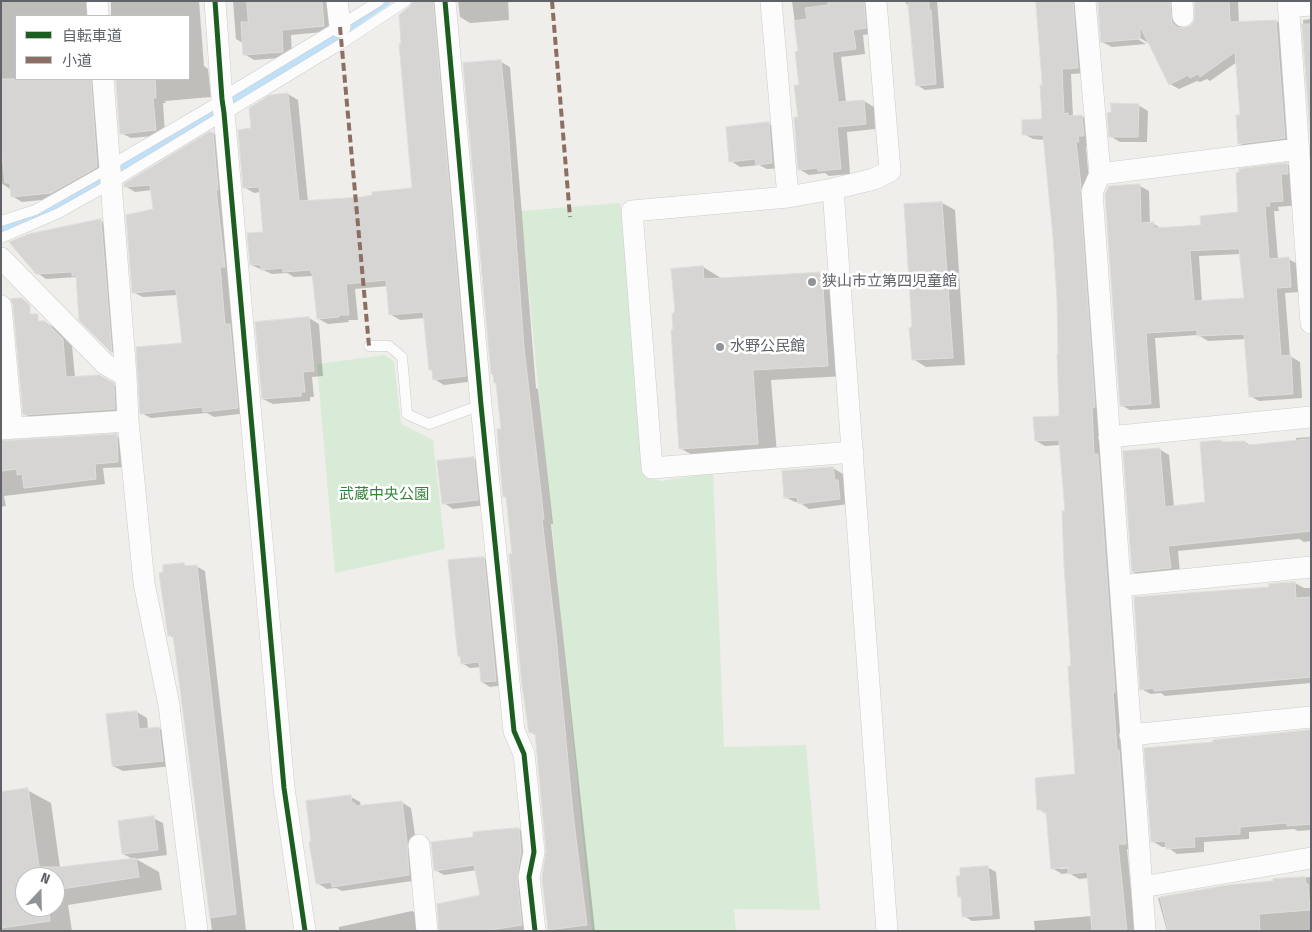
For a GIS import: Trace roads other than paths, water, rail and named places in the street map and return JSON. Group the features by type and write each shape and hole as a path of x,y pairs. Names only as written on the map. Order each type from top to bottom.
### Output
{"street":[{"path":"97,1 98,15"},
{"path":"215,1 284,788 305,931"},
{"path":"337,1 340,28"},
{"path":"445,1 481,405 514,731 524,754 534,852 529,877 535,931"},
{"path":"771,1 788,197"},
{"path":"852,452 652,468 632,211 788,197 874,179 890,171 876,1"},
{"path":"1085,1 1100,174 1092,192 1145,931"},
{"path":"1311,5 1288,4 1311,323"},
{"path":"103,80 128,420 144,583 169,705 197,931"},
{"path":"1100,174 1299,149"},
{"path":"833,189 887,931"},
{"path":"2,266 105,364 126,376"},
{"path":"1,306 7,429 128,420"},
{"path":"1109,437 1311,417"},
{"path":"1120,586 1311,567"},
{"path":"1130,734 1311,717"},
{"path":"419,846 427,931"},
{"path":"1142,887 1311,858"}],"lane":[{"path":"1,238 60,213 111,175 223,105 334,29 340,28 345,22 379,1"},
{"path":"1,221 35,210 111,175 119,160 213,105 223,105 341,44 406,1"},
{"path":"369,346 389,346 402,358 407,414 429,424 481,405"}],"waterway":[{"path":"233,101 338,35 387,1"},
{"path":"1,230 57,207 216,111"}],"place":[{"name":"狭山市立第四児童館","path":"812,282"},
{"name":"水野公民館","path":"720,347"}],"park label":[{"name":"武蔵中央公園","path":"384,495"}]}
